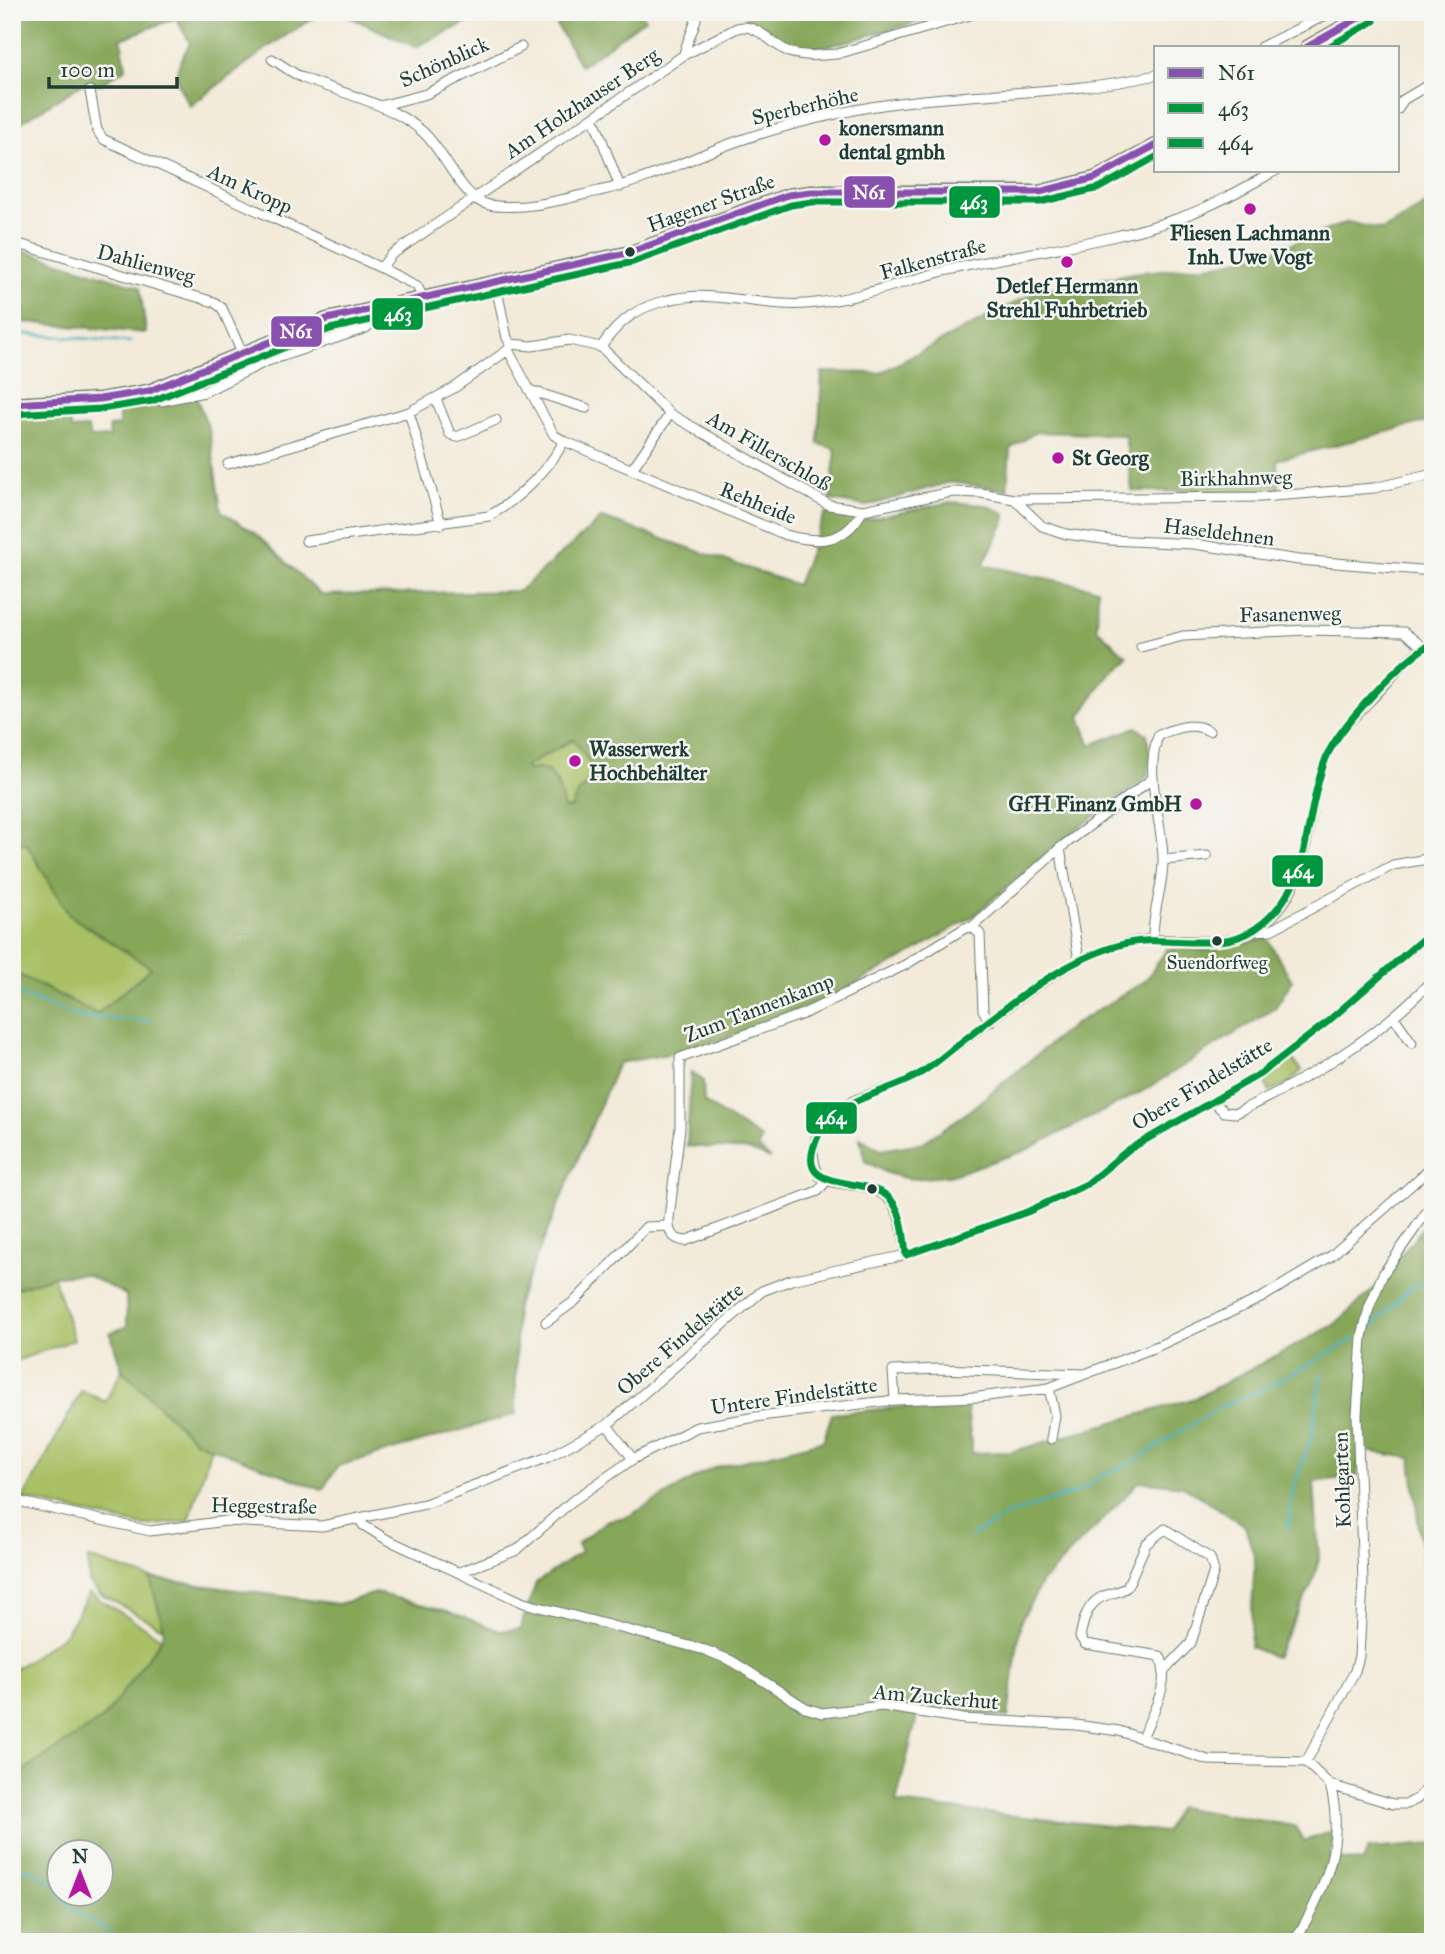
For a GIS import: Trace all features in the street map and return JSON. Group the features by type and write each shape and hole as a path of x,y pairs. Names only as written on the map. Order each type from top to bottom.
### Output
{"main road":[{"path":"1309,46 1369,12"},
{"name":"Hagener Straße","path":"12,404 100,399 149,391 304,327 379,305 651,246 788,195 822,192 1039,192 1095,178 1154,146"}],"street":[{"path":"684,55 696,26 697,12"},
{"name":"Am Holzhauser Berg","path":"380,268 391,255 472,198 684,55 744,26 758,31 791,53 813,56 836,54 980,12"},
{"path":"1263,46 1332,12"},
{"name":"Schönblick","path":"380,106 426,94 521,47"},
{"name":"Schönblick","path":"272,59 300,77 380,106 422,131 439,149 472,198"},
{"name":"Sperberhöhe","path":"472,198 488,205 547,203 620,187 740,140 838,113 945,99 1098,86 1154,75"},
{"path":"1400,103 1433,82"},
{"name":"Am Kropp","path":"90,91 97,130 103,139 417,286 422,296"},
{"path":"593,117 620,187"},
{"name":"Falkenstraße","path":"601,347 626,317 644,306 672,298 703,297 775,305 813,304 854,298 943,272 1180,217 1224,200 1273,172"},
{"name":"Dahlienweg","path":"12,242 214,302 222,308 242,352"},
{"path":"495,281 510,347"},
{"path":"149,391 161,401 204,392 265,362 366,328 372,322 379,305"},
{"path":"228,464 409,412 436,399 510,347 569,340 601,347"},
{"name":"Rehheide","path":"510,347 529,390 554,435 564,441 786,535 804,540 834,538 854,528 863,510"},
{"name":"Am Fillerschloß","path":"601,347 670,414 813,498 837,508 863,510 952,492 981,493 1014,499 1039,497"},
{"path":"529,390 586,408"},
{"path":"436,399 450,434 457,436 496,420"},
{"path":"409,412 441,524"},
{"path":"632,469 670,414"},
{"path":"306,541 489,516 501,509 549,465 564,441"},
{"name":"Birkhahnweg","path":"1039,497 1261,497 1374,488 1433,474"},
{"name":"Haseldehnen","path":"1014,499 1042,526 1066,534 1110,540 1194,544 1299,560 1433,571"},
{"name":"Fasanenweg","path":"1141,647 1183,636 1307,631 1404,632 1411,634 1423,647"},
{"path":"1252,931 1270,918 1288,898 1301,870 1318,779 1327,755 1350,723 1423,647 1433,643"},
{"path":"1153,939 1163,860 1153,778 1155,743 1159,734 1187,725 1199,726 1209,731"},
{"name":"Zum Tannenkamp","path":"668,1226 680,1128 680,1058 803,1014 898,968 965,928 972,927 1060,848 1153,778"},
{"path":"1060,848 1079,960"},
{"path":"1163,860 1207,856"},
{"path":"906,1255 901,1220 895,1206 885,1194 872,1188 826,1181 814,1165 813,1152 824,1122 837,1110 915,1077 1079,960 1123,943 1153,939 1208,943 1252,931 1271,930 1393,864 1433,859"},
{"path":"972,927 980,934 983,1010 990,1022"},
{"name":"Obere Findelstätte","path":"514,1470 607,1425 762,1291 791,1280 906,1255 1061,1198 1087,1184 1128,1150 1171,1122 1213,1102 1260,1074 1326,1023 1433,930"},
{"path":"1213,1102 1224,1112 1236,1113 1315,1074 1394,1017 1433,979"},
{"path":"1394,1017 1412,1044"},
{"name":"Untere Findelstätte","path":"460,1572 517,1550 571,1502 633,1459 697,1427 768,1415 895,1400 979,1397 1049,1388 1090,1374 1261,1298 1331,1256 1433,1166"},
{"path":"546,1322 575,1301 646,1227 668,1226 676,1239 685,1241 818,1191 826,1181"},
{"name":"Kohlgarten","path":"1306,1762 1355,1671 1359,1656 1363,1582 1357,1415 1362,1338 1368,1308 1383,1274 1433,1203"},
{"name":"Untere Findelstätte","path":"895,1400 893,1371 939,1368 1090,1374"},
{"path":"1049,1388 1055,1415 1051,1439"},
{"path":"607,1425 633,1459"},
{"name":"Heggestraße","path":"12,1500 150,1531 209,1522 322,1526 435,1501 514,1470"},
{"name":"Am Zuckerhut","path":"360,1519 363,1525 386,1539 542,1609 705,1650 732,1661 806,1708 822,1713 882,1706 963,1719 1093,1727 1142,1738 1208,1760 1306,1762"},
{"path":"1142,1738 1161,1692 1166,1669 1191,1643 1214,1571 1210,1558 1166,1529 1146,1544 1127,1587 1100,1598 1091,1606 1084,1618 1080,1637 1085,1644 1160,1656 1166,1669"},
{"path":"1306,1762 1330,1784 1393,1804 1407,1804 1417,1799 1433,1783"},
{"path":"1294,1942 1329,1877 1337,1810 1330,1784"}],"green space":[{"path":"12,12 322,12 270,46 190,106 180,88 177,74 190,43 176,18 121,39 126,68 101,84 84,83 12,128"},
{"path":"339,12 490,12 415,47"},
{"path":"549,12 640,12 645,19 581,66"},
{"path":"745,12 954,12 849,41 801,50 793,48 745,19"},
{"path":"1433,201 1433,420 1277,460 1279,492 1132,491 1125,435 1036,432 1010,449 1007,490 950,482 867,506 830,500 836,449 818,444 822,372 880,373 1034,293 1133,273 1213,265 1265,254 1348,222 1382,230"},
{"path":"12,247 140,287 146,333 12,321"},
{"path":"363,320 364,324 271,355 206,385 167,395 205,381 269,350"},
{"path":"196,397 209,429 221,511 256,534 321,595 519,591 602,518 797,585 825,513 864,520 951,502 985,505 1005,513 1004,523 983,565 1098,589 1097,629 1127,656 1108,674 1080,717 1091,745 1136,727 1147,734 1150,758 1147,777 1060,842 972,917 842,991 769,1023 686,1051 618,1063 516,1306 516,1414 338,1466 322,1490 195,1441 122,1370 110,1333 127,1326 126,1295 85,1274 53,1276 12,1290 12,942 15,973 97,1014 151,968 69,915 26,843 12,845 12,413 69,413 71,429 88,428 90,438 110,437 109,427 119,426 119,412","holes":["573,739 593,772 592,777 577,795 571,808 564,809 558,786 550,773 538,769 529,771 525,767"]},
{"path":"574,739 593,772 571,808 564,809 557,782 535,768 529,771 525,767"},
{"path":"26,843 69,915 151,968 97,1014 15,973 12,845"},
{"path":"1267,938 1292,981 1275,1008 1145,1090 1024,1151 949,1176 909,1179 887,1173 865,1161 860,1138 881,1150 922,1143 965,1114 1073,1025 1145,981 1167,949 1211,950"},
{"path":"1292,1059 1302,1070 1290,1082 1270,1091 1263,1080"},
{"path":"691,1071 703,1081 704,1102 761,1139 758,1148 771,1159 748,1150 687,1146"},
{"path":"1427,1222 1433,1225 1433,1586 1424,1573 1411,1458 1360,1450 1357,1476 1314,1482 1319,1560 1311,1586 1275,1657 1250,1647 1255,1558 1245,1526 1183,1486 1140,1481 1042,1582 1021,1620 1008,1717 919,1708 896,1803 1165,1832 1178,1807 1294,1826 1304,1841 1333,1831 1330,1858 1363,1862 1368,1849 1433,1844 1433,1942 12,1942 12,1778 104,1718 162,1638 164,1629 150,1578 338,1604 376,1593 448,1611 500,1631 520,1629 536,1583 581,1552 577,1544 608,1520 627,1517 711,1469 823,1441 832,1414 912,1406 967,1406 972,1453 1011,1452 1196,1398 1334,1325 1373,1290"},
{"path":"53,1276 74,1340 13,1362 12,1290"},
{"path":"122,1370 195,1441 211,1447 189,1521 143,1526 23,1499 82,1390 105,1402"},
{"path":"88,1558 150,1578 164,1629 100,1594 89,1582"},
{"path":"89,1593 162,1638 104,1718 12,1778 12,1666 15,1669 65,1634"}],"waterway":[{"path":"12,333 130,342"},
{"path":"12,992 81,1017 151,1021"},
{"path":"1369,1329 1412,1287 1433,1282"},
{"path":"972,1536 1007,1515 1080,1491 1105,1474 1131,1463 1221,1406 1260,1391 1356,1338"},
{"path":"1288,1529 1293,1489 1312,1435 1321,1375"},
{"path":"12,1864 37,1872 46,1878"},
{"path":"72,1909 121,1942"}],"transit line":[{"name":"N61","path":"1309,46 1369,12"},
{"name":"463","path":"1330,46 1374,21"},
{"name":"N61","path":"12,404 100,399 149,391 327,319 631,252 788,195 811,192 1039,192 1095,178 1154,146"},
{"name":"463","path":"13,414 101,409 152,401 330,329 633,262 791,205 812,202 1040,202 1099,188 1154,158"},
{"name":"464","path":"1433,643 1406,663 1373,694 1333,745 1318,781 1297,873 1288,894 1274,913 1255,929 1224,941 1137,942 1120,945 1076,962 1015,1000 924,1071 900,1084 847,1105 836,1113 819,1134 812,1154 813,1167 820,1175 831,1180 861,1186 887,1196 900,1215 906,1255 1027,1212 1087,1184 1128,1150 1260,1074 1326,1023 1433,930"}],"place":[{"name":"konersmann dental gmbh","path":"825,140"},
{"name":"Fliesen Lachmann Inh. Uwe Vogt","path":"1250,209"},
{"name":"Detlef Hermann Strehl Fuhrbetrieb","path":"1067,262"},
{"name":"St Georg","path":"1058,458"},
{"name":"Wasserwerk Hochbehälter","path":"575,761"},
{"name":"GfH Finanz GmbH","path":"1196,804"},
{"name":"Suendorfweg","path":"1217,941"}]}
